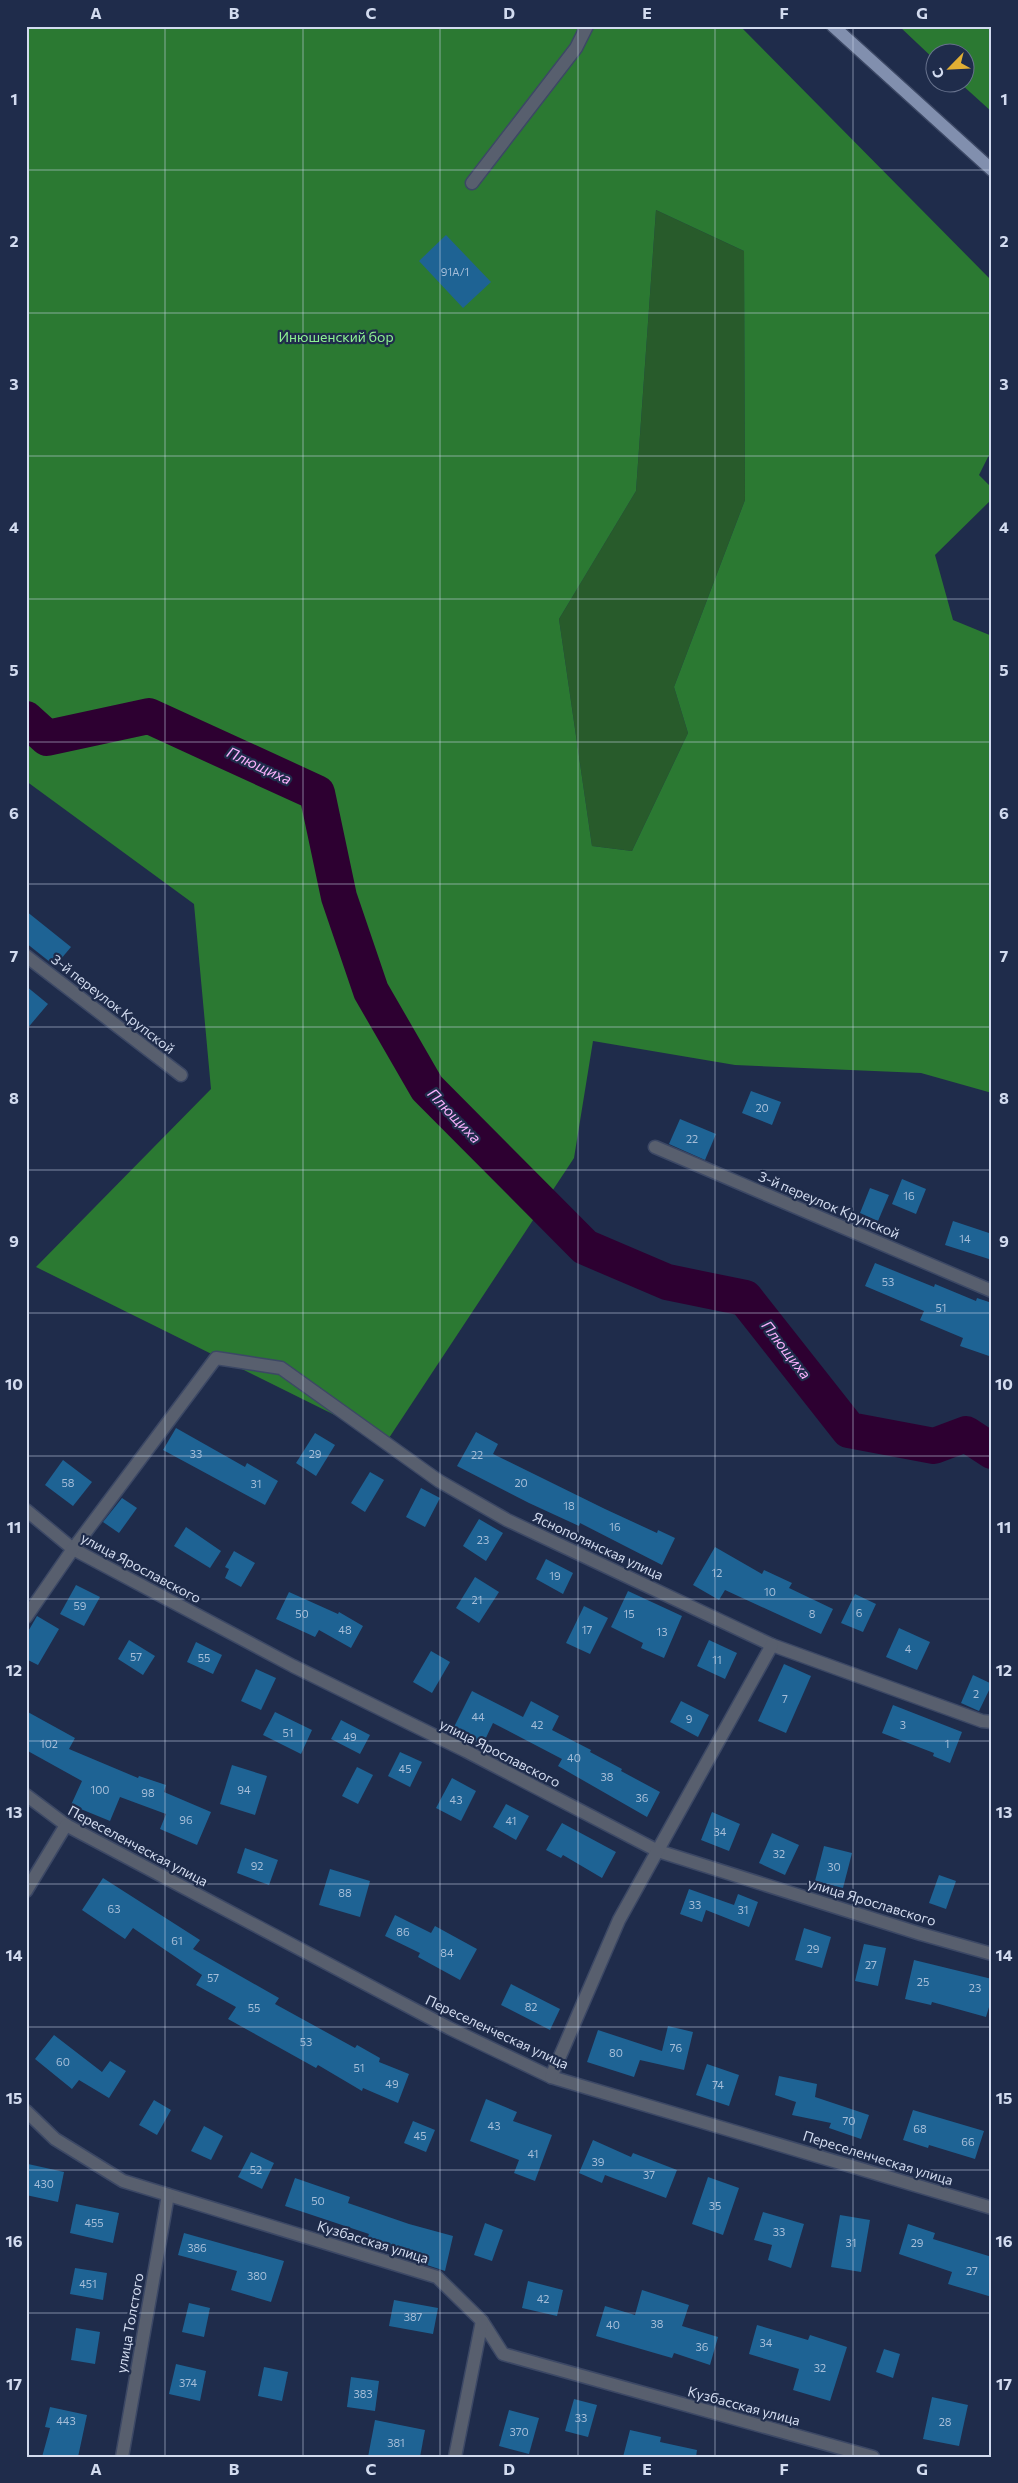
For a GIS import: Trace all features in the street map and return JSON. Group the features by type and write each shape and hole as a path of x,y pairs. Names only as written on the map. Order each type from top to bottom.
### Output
{"main road":[{"path":"834,26 992,170"}],"street":[{"path":"472,182 576,48 588,26"},
{"name":"3-й переулок Крупской","path":"26,956 181,1075"},
{"name":"3-й переулок Крупской","path":"655,1146 992,1291"},
{"name":"Яснополянская улица","path":"73,1549 216,1358 281,1368 448,1486 507,1520 772,1646 982,1721 992,1722"},
{"name":"улица Ярославского","path":"26,1510 73,1549 293,1666 466,1751 658,1851 920,1934 992,1954"},
{"path":"26,1617 73,1549"},
{"path":"550,2077 619,1920 772,1646"},
{"name":"Переселенческая улица","path":"26,1795 66,1825 449,2028 550,2077 992,2208"},
{"path":"26,1891 66,1825"},
{"name":"Кузбасская улица","path":"26,2111 55,2140 123,2181 437,2277 482,2321 503,2354 872,2457"},
{"name":"улица Толстого","path":"122,2457 168,2195"},
{"path":"454,2457 482,2321"}],"green space":[{"name":"Инюшенский бор","path":"26,26 740,26 992,281 992,449 979,475 992,488 992,499 935,555 953,620 992,636 992,1093 921,1073 735,1065 593,1041 574,1158 387,1441 36,1267 211,1089 194,904 26,781","holes":["656,210 744,251 745,500 674,687 688,733 632,851 592,846 559,619 636,491"]},
{"path":"899,26 992,26 992,112 970,92 976,92 976,42 926,42 926,52"},
{"path":"656,210 744,251 745,500 674,687 688,733 632,851 592,846 559,619 636,491"}],"building":[{"path":"446,235 491,282 463,308 419,261"},
{"path":"26,911 71,947 55,966 26,943"},
{"path":"26,986 48,1004 26,1030"},
{"path":"751,1091 781,1102 772,1125 742,1113"},
{"path":"680,1119 716,1134 705,1160 669,1144"},
{"path":"902,1179 926,1189 916,1214 892,1204"},
{"path":"870,1188 889,1195 878,1221 860,1213"},
{"path":"953,1221 992,1234 992,1260 945,1245"},
{"path":"875,1263 934,1287 935,1284 976,1301 977,1298 992,1303 992,1357 960,1346 963,1338 920,1320 924,1311 865,1286"},
{"path":"176,1428 245,1467 247,1463 278,1481 265,1505 163,1450"},
{"path":"476,1432 498,1444 493,1454 657,1533 658,1530 675,1538 662,1565 580,1523 579,1526 529,1503 457,1466"},
{"path":"315,1433 335,1445 316,1476 296,1463"},
{"path":"63,1460 92,1482 73,1506 45,1485"},
{"path":"370,1472 384,1480 365,1512 351,1503"},
{"path":"421,1488 440,1498 425,1527 406,1517"},
{"path":"122,1498 137,1508 119,1533 103,1522"},
{"path":"479,1519 503,1533 486,1561 463,1546"},
{"path":"186,1527 221,1551 210,1568 174,1546"},
{"path":"715,1547 762,1574 764,1570 792,1583 789,1588 833,1609 821,1634 725,1590 719,1600 693,1585"},
{"path":"234,1551 255,1563 241,1587 225,1578 229,1569 225,1567"},
{"path":"546,1559 573,1573 563,1594 536,1579"},
{"path":"475,1577 499,1592 479,1623 456,1608"},
{"path":"76,1585 100,1597 84,1626 60,1614"},
{"path":"628,1591 682,1616 664,1658 641,1648 643,1643 611,1627"},
{"path":"289,1592 338,1614 339,1612 363,1626 351,1648 319,1630 315,1637 276,1619"},
{"path":"855,1594 876,1604 863,1632 841,1623"},
{"path":"584,1606 608,1618 590,1654 566,1643"},
{"path":"37,1616 59,1629 38,1665 26,1659 26,1635"},
{"path":"899,1628 930,1642 917,1670 886,1657"},
{"path":"129,1640 155,1656 143,1675 118,1659"},
{"path":"709,1640 737,1653 725,1679 697,1666"},
{"path":"196,1642 222,1655 213,1674 187,1662"},
{"path":"431,1651 450,1662 432,1693 413,1682"},
{"path":"784,1664 811,1676 786,1733 758,1721"},
{"path":"256,1669 276,1678 261,1710 241,1701"},
{"path":"973,1675 992,1684 979,1711 961,1703"},
{"path":"472,1691 523,1717 531,1701 559,1716 552,1730 591,1750 590,1752 622,1769 621,1771 660,1792 647,1817 558,1766 562,1759 493,1723 483,1744 453,1729"},
{"path":"681,1701 709,1715 698,1737 670,1722"},
{"path":"893,1705 962,1732 950,1763 933,1756 934,1753 882,1733"},
{"path":"26,1711 75,1738 69,1749 138,1778 139,1776 166,1785 164,1792 211,1812 197,1845 160,1829 166,1814 120,1797 110,1821 71,1805 82,1781 26,1750"},
{"path":"275,1712 312,1730 301,1754 263,1735"},
{"path":"341,1720 370,1735 360,1754 331,1739"},
{"path":"400,1752 422,1762 410,1787 388,1776"},
{"path":"232,1765 267,1776 255,1815 220,1804"},
{"path":"357,1767 373,1775 358,1804 342,1796"},
{"path":"452,1778 476,1791 461,1821 436,1808"},
{"path":"506,1804 529,1816 516,1840 493,1827"},
{"path":"712,1812 740,1824 729,1851 701,1840"},
{"path":"562,1823 616,1852 602,1878 563,1855 561,1858 546,1850"},
{"path":"772,1833 799,1845 785,1875 759,1863"},
{"path":"824,1846 852,1853 843,1888 815,1881"},
{"path":"245,1848 278,1860 269,1885 237,1873"},
{"path":"330,1869 370,1881 360,1917 319,1905"},
{"path":"939,1875 956,1881 946,1909 929,1903"},
{"path":"103,1878 200,1940 193,1949 279,1998 275,2004 355,2048 357,2045 380,2058 379,2062 409,2074 398,2103 363,2088 362,2091 318,2065 316,2068 228,2019 236,2007 196,1985 202,1975 133,1928 125,1939 82,1910"},
{"path":"689,1889 734,1905 738,1894 758,1902 749,1927 706,1910 702,1922 680,1914"},
{"path":"395,1915 431,1933 435,1926 477,1949 460,1980 418,1957 420,1953 385,1936"},
{"path":"804,1928 831,1937 822,1968 795,1960"},
{"path":"864,1944 886,1948 878,1986 855,1981"},
{"path":"914,1960 992,1979 992,1997 986,2017 932,2002 931,2005 905,1999"},
{"path":"511,1984 560,2009 550,2030 501,2005"},
{"path":"668,2026 693,2032 684,2070 640,2060 634,2077 587,2062 598,2030 662,2051"},
{"path":"54,2035 102,2072 110,2061 126,2071 109,2098 79,2080 72,2089 35,2059"},
{"path":"707,2064 739,2075 729,2106 696,2095"},
{"path":"779,2076 817,2084 815,2097 869,2115 861,2139 829,2128 831,2123 792,2115 796,2102 775,2095"},
{"path":"486,2099 517,2112 513,2121 552,2135 535,2181 514,2173 519,2160 470,2141"},
{"path":"154,2100 171,2110 157,2135 139,2125"},
{"path":"913,2110 984,2131 975,2159 929,2145 928,2148 903,2140"},
{"path":"413,2121 435,2130 426,2152 404,2143"},
{"path":"204,2126 223,2136 211,2160 191,2151"},
{"path":"593,2140 631,2157 633,2153 677,2170 666,2198 605,2175 602,2183 579,2173"},
{"path":"251,2152 274,2163 262,2189 238,2177"},
{"path":"28,2164 64,2172 58,2202 26,2195"},
{"path":"708,2177 739,2188 723,2235 692,2224"},
{"path":"295,2178 350,2197 348,2203 409,2224 453,2236 445,2271 424,2264 425,2258 367,2239 369,2234 285,2206"},
{"path":"76,2204 119,2213 113,2243 70,2233"},
{"path":"763,2212 804,2224 791,2268 768,2260 772,2245 754,2240"},
{"path":"840,2215 870,2220 861,2272 831,2267"},
{"path":"485,2223 503,2230 492,2261 474,2255"},
{"path":"908,2224 935,2233 933,2239 992,2257 992,2297 948,2284 952,2272 899,2254"},
{"path":"184,2233 284,2261 271,2302 231,2290 237,2271 178,2255"},
{"path":"75,2268 107,2273 103,2300 70,2294"},
{"path":"528,2281 563,2290 557,2316 522,2308"},
{"path":"642,2290 689,2305 682,2326 718,2337 710,2365 674,2353 672,2358 596,2336 605,2306 635,2315"},
{"path":"394,2300 438,2308 433,2334 389,2326"},
{"path":"189,2303 210,2308 204,2337 182,2332"},
{"path":"757,2325 808,2340 810,2335 847,2347 830,2401 793,2390 799,2369 749,2354"},
{"path":"76,2328 100,2332 95,2364 71,2360"},
{"path":"884,2349 900,2354 893,2378 876,2372"},
{"path":"176,2364 206,2371 200,2401 169,2394"},
{"path":"264,2367 288,2372 282,2401 258,2396"},
{"path":"351,2377 379,2381 375,2411 347,2407"},
{"path":"932,2397 968,2405 959,2446 923,2439"},
{"path":"574,2399 597,2405 588,2437 565,2431"},
{"path":"50,2407 87,2415 78,2457 42,2457 50,2428 45,2427"},
{"path":"509,2410 539,2418 529,2454 499,2446"},
{"path":"375,2420 425,2430 420,2457 368,2457"},
{"path":"630,2430 661,2437 660,2442 697,2450 696,2457 623,2457"}],"waterway":[{"name":"Плющиха","path":"26,719 47,738 149,716 317,793 339,897 371,991 427,1088 585,1247 667,1282 745,1298 849,1430 934,1446 966,1434 992,1451"}]}
